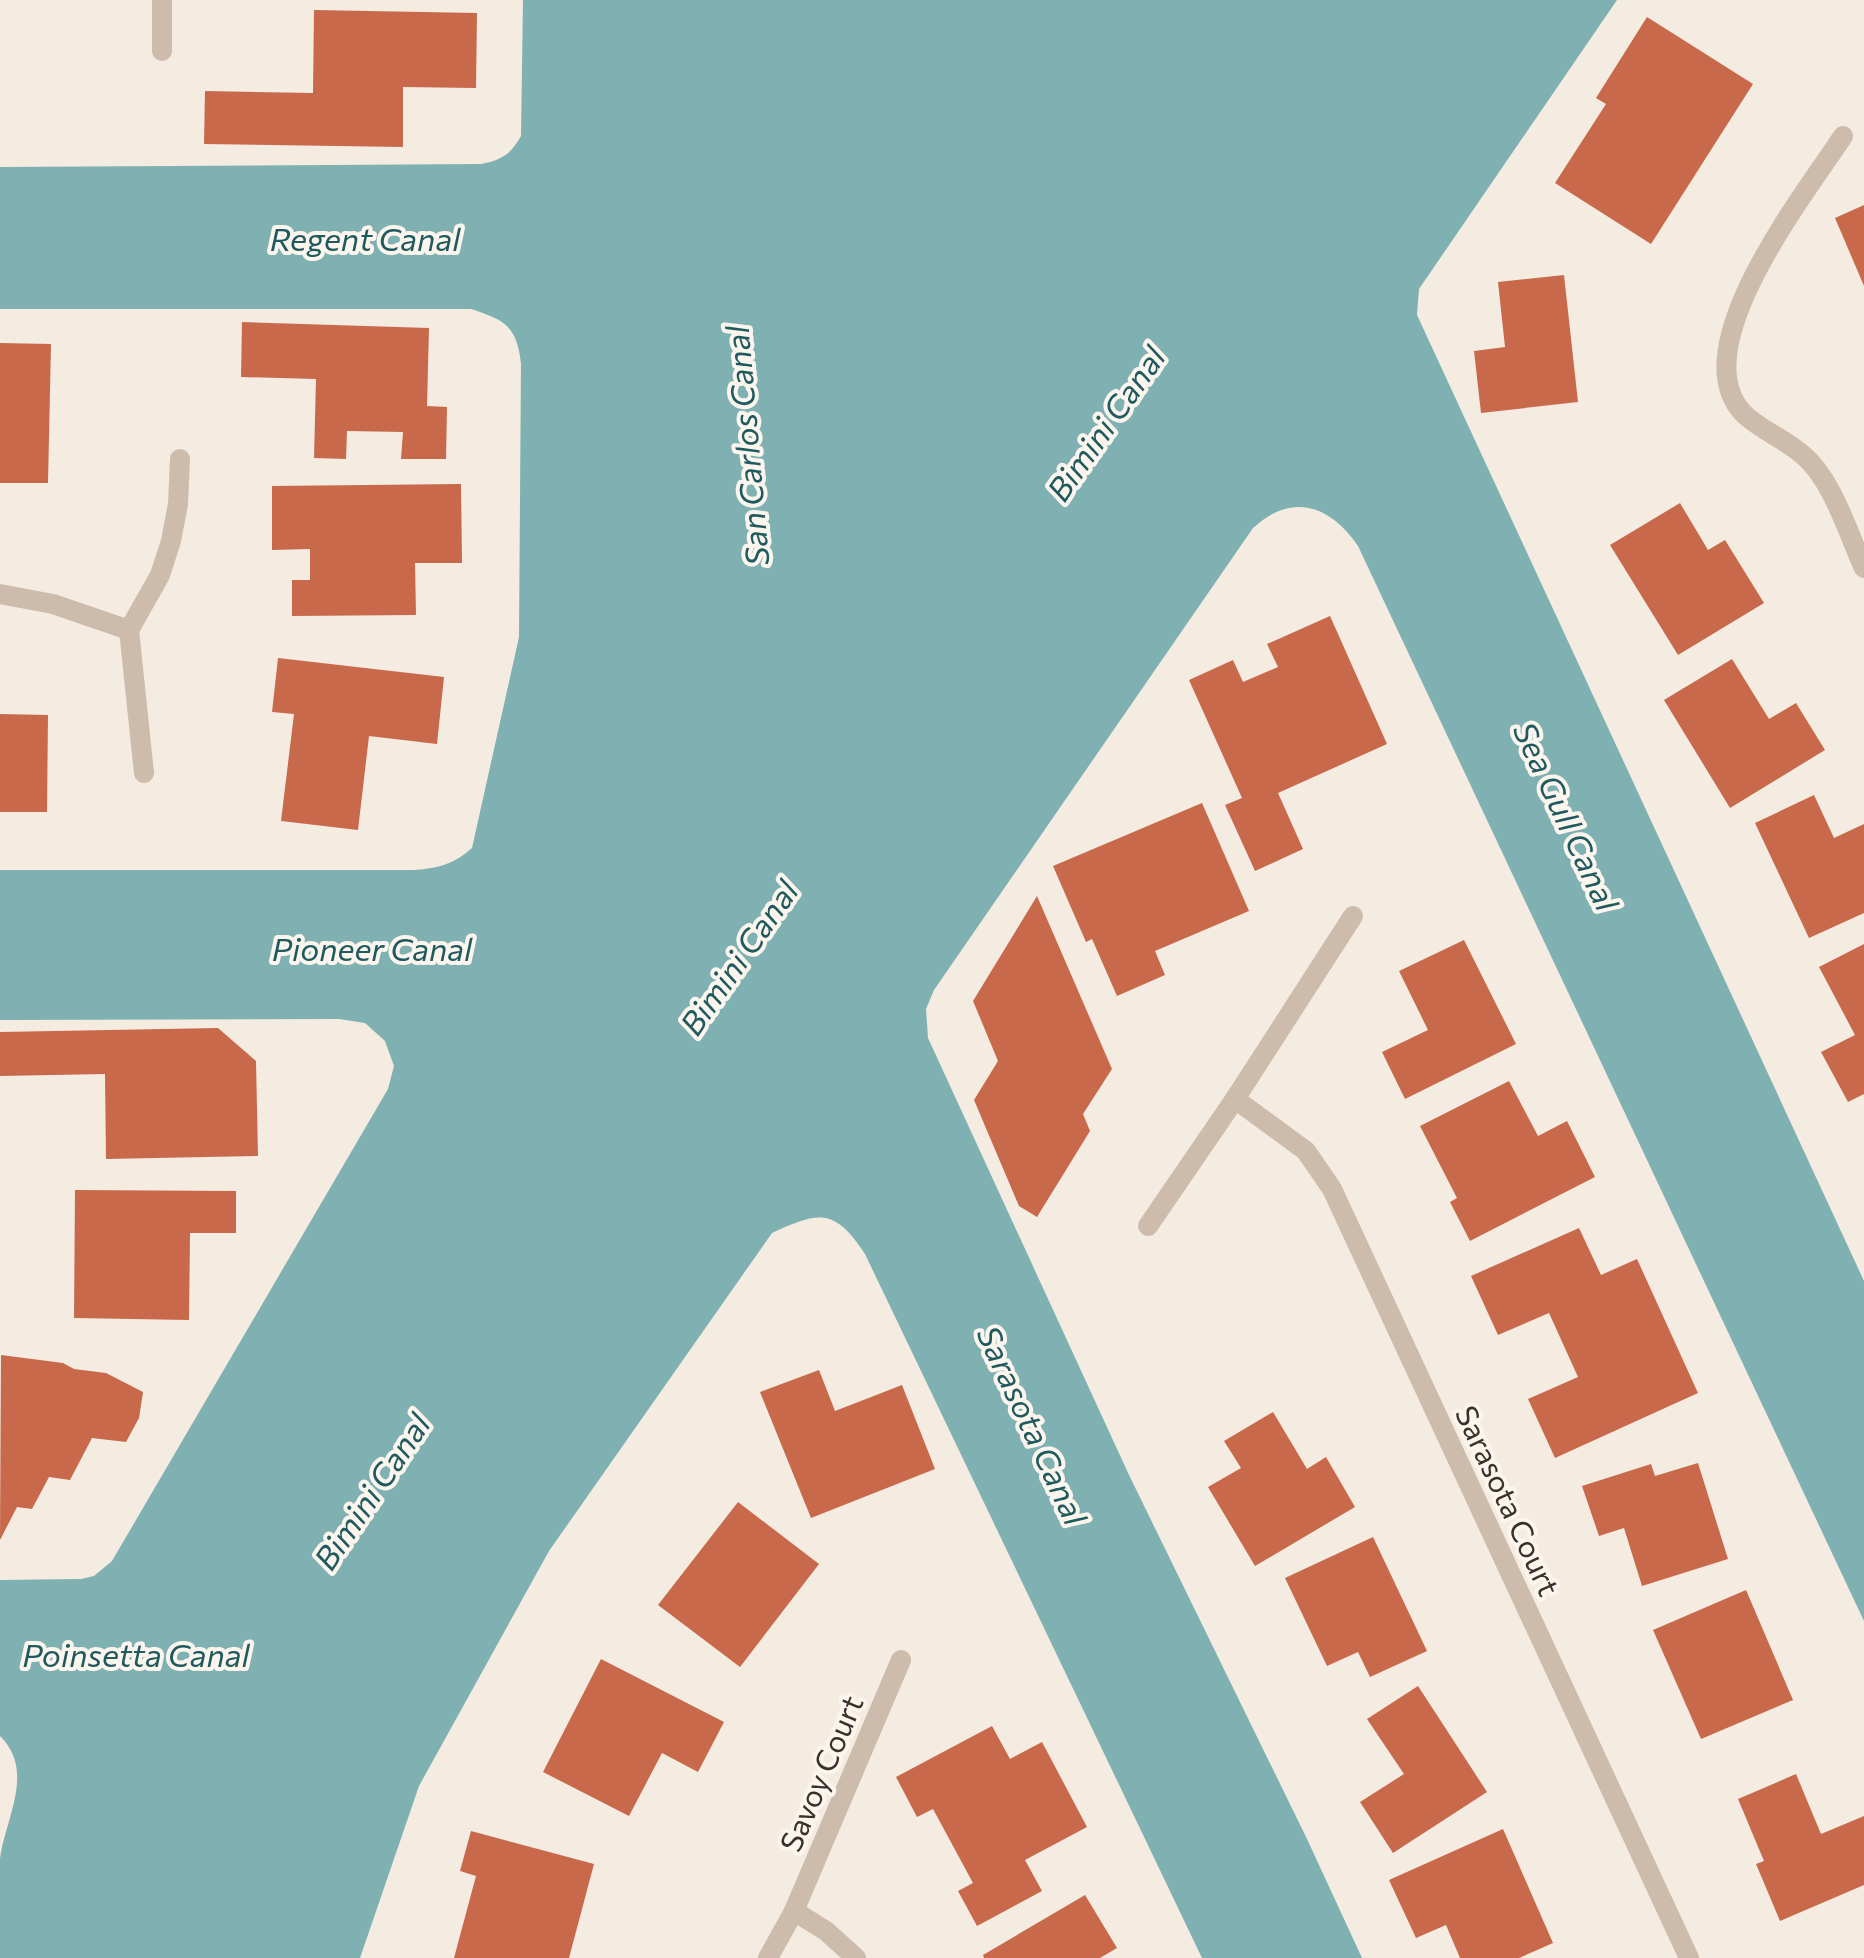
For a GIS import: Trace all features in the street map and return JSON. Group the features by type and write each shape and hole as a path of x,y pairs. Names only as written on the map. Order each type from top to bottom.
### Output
{"street":[{"path":"162,0 162,51"},
{"path":"1843,136 1753,276 1733,327 1725,377 1730,394 1743,413 1788,443 1819,471 1864,568"},
{"path":"144,773 129,630 160,575 171,541 178,504 180,459"},
{"path":"0,594 53,604 129,630"},
{"path":"1148,1226 1235,1099 1353,916"},
{"name":"Sarasota Court","path":"1235,1099 1306,1151 1332,1189 1689,1958"},
{"name":"Savoy Court","path":"768,1958 794,1911 901,1660"},
{"path":"794,1911 826,1931 856,1958"}],"water":[{"path":"523,0 1617,0 1419,289 1417,315 1864,1281 1864,1621 1358,546 1347,532 1323,513 1310,508 1282,510 1253,528 934,990 926,1009 928,1038 1129,1475 1362,1958 1202,1958 865,1254 835,1221 814,1218 772,1233 549,1551 419,1786 360,1958 0,1958 0,1859 17,1780 11,1750 0,1736 0,1580 81,1579 94,1576 112,1561 388,1089 394,1066 385,1041 365,1023 339,1019 0,1020 0,870 415,870 446,864 472,848 519,637 521,364 516,341 507,326 471,309 0,309 0,167 481,164 495,160 509,152 521,136"}],"building":[{"path":"314,10 477,13 476,88 403,87 403,147 204,144 205,91 313,93"},
{"path":"1647,17 1753,84 1651,244 1555,183 1606,104 1596,98"},
{"path":"1864,205 1864,286 1835,218"},
{"path":"1564,275 1578,402 1481,413 1474,351 1505,347 1498,282"},
{"path":"242,322 429,328 427,406 447,407 446,459 401,459 403,432 347,431 346,459 314,458 316,379 241,377"},
{"path":"0,343 51,344 48,483 0,483"},
{"path":"461,484 462,563 415,563 416,615 292,616 292,580 310,580 310,549 272,550 272,486"},
{"path":"1680,503 1708,550 1725,540 1764,603 1678,655 1610,545"},
{"path":"1330,616 1387,744 1278,793 1303,849 1255,871 1225,805 1242,798 1189,680 1233,660 1243,682 1278,667 1267,644"},
{"path":"278,658 444,677 437,744 369,736 358,830 281,821 294,714 272,712"},
{"path":"1732,659 1769,719 1796,703 1825,750 1730,808 1664,700"},
{"path":"0,714 48,715 47,812 0,812"},
{"path":"1814,795 1834,838 1864,824 1864,913 1809,938 1755,823"},
{"path":"1202,803 1249,911 1155,951 1165,975 1117,996 1092,939 1086,942 1053,866"},
{"path":"1037,896 1112,1069 1083,1114 1090,1131 1037,1217 1019,1206 974,1100 998,1061 973,1001"},
{"path":"1464,940 1516,1044 1405,1099 1382,1052 1428,1030 1399,971"},
{"path":"1864,944 1864,1094 1848,1102 1821,1052 1855,1035 1819,967"},
{"path":"218,1028 256,1061 258,1156 106,1159 105,1074 0,1076 0,1032"},
{"path":"1509,1081 1538,1136 1567,1121 1595,1177 1470,1241 1450,1202 1457,1198 1420,1126"},
{"path":"75,1190 236,1191 236,1233 190,1233 189,1320 74,1318"},
{"path":"1579,1228 1601,1275 1637,1259 1698,1393 1555,1458 1528,1399 1578,1377 1549,1313 1498,1335 1471,1276"},
{"path":"1,1355 63,1363 74,1369 106,1373 143,1392 139,1418 126,1442 92,1438 70,1480 49,1477 32,1509 17,1507 0,1540"},
{"path":"819,1370 835,1411 902,1385 935,1469 811,1518 760,1392"},
{"path":"1273,1412 1307,1469 1326,1457 1355,1507 1255,1566 1208,1487 1241,1468 1224,1441"},
{"path":"1698,1463 1728,1559 1642,1586 1624,1528 1599,1536 1582,1486 1651,1464 1655,1476"},
{"path":"738,1502 819,1564 740,1667 658,1605"},
{"path":"1373,1537 1427,1651 1370,1677 1358,1652 1327,1666 1285,1578"},
{"path":"1746,1590 1793,1700 1701,1739 1653,1630"},
{"path":"601,1659 724,1722 698,1772 662,1753 629,1816 543,1772"},
{"path":"1418,1686 1487,1792 1393,1853 1360,1802 1404,1774 1367,1719"},
{"path":"992,1726 1010,1759 1042,1742 1087,1827 1025,1860 1042,1891 977,1926 958,1891 973,1883 933,1809 917,1817 896,1777"},
{"path":"1796,1774 1821,1834 1864,1816 1864,1885 1780,1921 1756,1864 1764,1861 1738,1799"},
{"path":"1503,1829 1553,1943 1519,1958 1460,1958 1446,1925 1416,1938 1389,1880"},
{"path":"471,1831 594,1864 569,1958 454,1958 476,1876 460,1871"},
{"path":"1085,1895 1117,1948 1100,1958 984,1958 983,1955"}],"water label":[{"name":"Regent Canal","path":"365,238"},
{"name":"Bimini Canal","path":"1105,423"},
{"name":"San Carlos Canal","path":"746,446"},
{"name":"Sea Gull Canal","path":"1567,816"},
{"name":"Pioneer Canal","path":"372,948"},
{"name":"Bimini Canal","path":"738,957"},
{"name":"Sarasota Canal","path":"1033,1425"},
{"name":"Bimini Canal","path":"371,1491"},
{"name":"Poinsetta Canal","path":"136,1654"}]}
